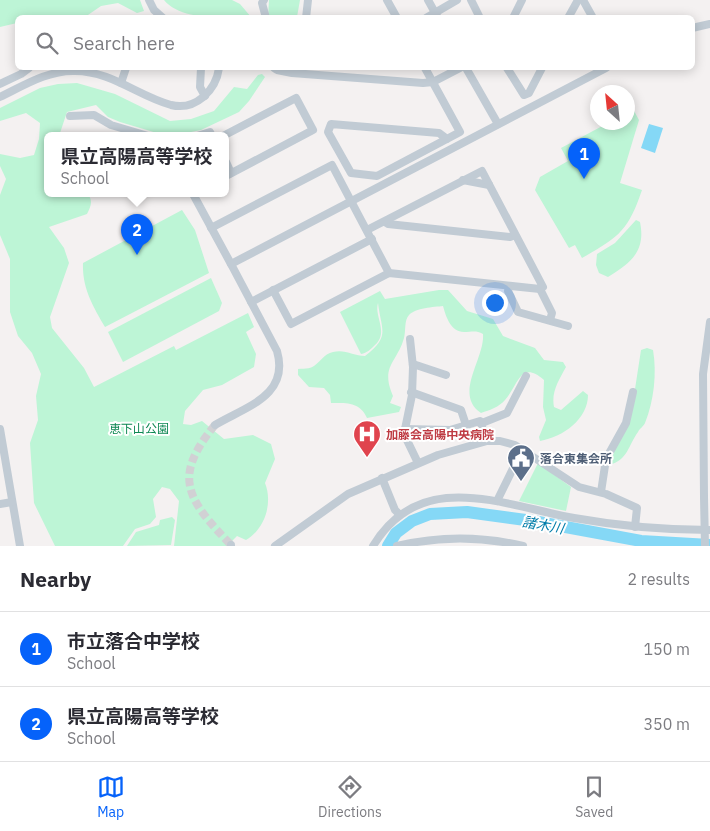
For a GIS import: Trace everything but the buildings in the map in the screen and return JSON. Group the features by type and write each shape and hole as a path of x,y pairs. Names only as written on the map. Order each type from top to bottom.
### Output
{"street":[{"path":"149,0 154,10 160,15"},
{"path":"306,15 308,0"},
{"path":"387,0 395,15"},
{"path":"428,0 437,15 457,0"},
{"path":"471,0 478,15"},
{"path":"514,15 522,0"},
{"path":"570,15 578,0"},
{"path":"583,0 591,15"},
{"path":"262,1 265,15"},
{"path":"695,27 710,24"},
{"path":"0,84 26,70"},
{"path":"121,83 125,70"},
{"path":"201,70 200,87 205,96"},
{"path":"0,97 42,77 67,71 91,72 171,105 189,104 205,96 212,88 218,70"},
{"path":"278,70 298,70 423,83 433,82 456,70"},
{"path":"426,70 460,132 448,139 377,176 351,173 328,132 331,124 439,133 448,139"},
{"path":"467,70 498,124"},
{"path":"508,70 524,95 530,93 541,70"},
{"path":"231,264 602,70"},
{"path":"229,133 296,98 314,130 229,174"},
{"path":"70,116 94,115 111,125 135,132"},
{"path":"211,228 332,165 389,273"},
{"path":"367,230 482,171 543,287 540,289"},
{"path":"463,180 489,185"},
{"path":"195,197 251,302 280,361 279,374 272,390 257,404 215,425"},
{"path":"385,222 388,224 482,234 515,235"},
{"path":"251,302 372,239"},
{"path":"273,290 291,324 389,273 540,289"},
{"path":"509,286 508,291 518,312 568,326"},
{"path":"540,289 552,313 550,320"},
{"path":"705,546 703,374 710,322"},
{"path":"410,340 413,364 411,392 404,434 418,463"},
{"path":"413,364 446,375"},
{"path":"405,429 450,430 480,421 482,423 507,413 526,376"},
{"path":"411,392 460,410 466,425"},
{"path":"601,492 606,460 626,423 633,392"},
{"path":"482,423 487,441"},
{"path":"0,429 20,546"},
{"path":"274,546 348,494 438,455 487,441 500,441 522,450 579,487 601,492 637,508 635,527"},
{"path":"497,501 522,450"},
{"path":"382,478 395,510 400,515"},
{"path":"374,546 380,534 400,515 429,501 448,497 468,496 574,518 635,527 710,530"},
{"path":"0,504 12,502"},
{"path":"397,546 412,542 441,539 477,538 523,546"}],"green space":[{"path":"0,0 140,0 144,11 137,13 118,3 101,6 88,15 15,15 15,23 0,27"},
{"path":"164,0 232,0 240,4 249,15 192,15 172,7"},
{"path":"269,0 300,0 297,15 268,15"},
{"name":"恵下山公園","path":"262,74 265,77 239,112 201,130 191,132 154,132 108,117 96,105 67,112 60,132 44,132 44,197 90,197 91,199 87,214 49,227 64,248 69,263 50,317 52,328 84,368 94,387 174,346 176,350 248,313 254,327 246,332 256,354 254,367 222,385 203,390 185,411 183,424 191,425 202,421 224,439 253,435 271,444 275,459 265,483 268,499 266,515 258,529 246,540 237,536 227,546 174,546 179,501 170,489 162,487 153,499 156,517 150,524 135,529 123,546 55,546 34,503 30,443 38,420 36,396 41,374 32,353 18,336 10,312 10,259 0,235 0,195 6,179 0,166 0,154 20,158 34,155 39,139 40,123 26,113 0,121 0,108 40,88 58,84 77,83 115,94 170,121 191,119 214,111 234,87 247,89 258,75"},
{"path":"635,113 639,120 620,183 642,190 637,204 621,232 582,258 575,245 569,248 535,190 540,177 568,161 561,148 595,130 635,130"},
{"path":"182,210 195,230 209,273 105,327 86,289 83,263"},
{"path":"636,220 640,222 641,241 635,255 624,267 608,277 599,273 596,265 597,254 615,243"},
{"path":"211,278 222,303 219,311 123,362 108,332"},
{"path":"448,290 467,311 493,319 503,336 535,348 544,360 563,362 566,367 555,391 554,407 561,410 583,391 588,395 584,412 573,426 557,436 540,441 539,437 546,420 543,407 544,380 530,372 520,377 503,402 481,413 473,405 470,396 470,386 480,354 483,334 459,331 452,327 443,306 420,309 407,317 404,338 391,365 388,378 393,396 390,403 401,407 399,412 367,418 357,406 331,403 330,395 324,388 309,387 298,375 298,369 312,367 330,353 342,351 365,356 378,343 381,338 382,326 378,303 381,335 369,351 361,354 340,312 380,291 385,299"},
{"path":"647,348 653,350 655,368 653,396 648,414 624,456 609,465 635,389 641,350"},
{"path":"538,463 571,487 566,511 519,501"},
{"path":"172,517 175,520 171,545 127,546 136,532 159,525 160,520"}],"water":[{"path":"649,124 663,128 655,153 641,148"}],"waterway":[{"name":"諸木川","path":"388,546 396,533 412,521 430,514 467,512 533,521 641,541 710,545"}],"tunnel":[{"path":"215,425 201,444 193,460 189,474 190,488 195,501 204,515 231,545"}],"place":[{"name":"市立落合中学校","path":"584,179"},
{"name":"県立高陽高等学校","path":"137,255"},
{"name":"加藤会高陽中央病院","path":"367,458"},
{"name":"落合東集会所","path":"521,482"}]}
